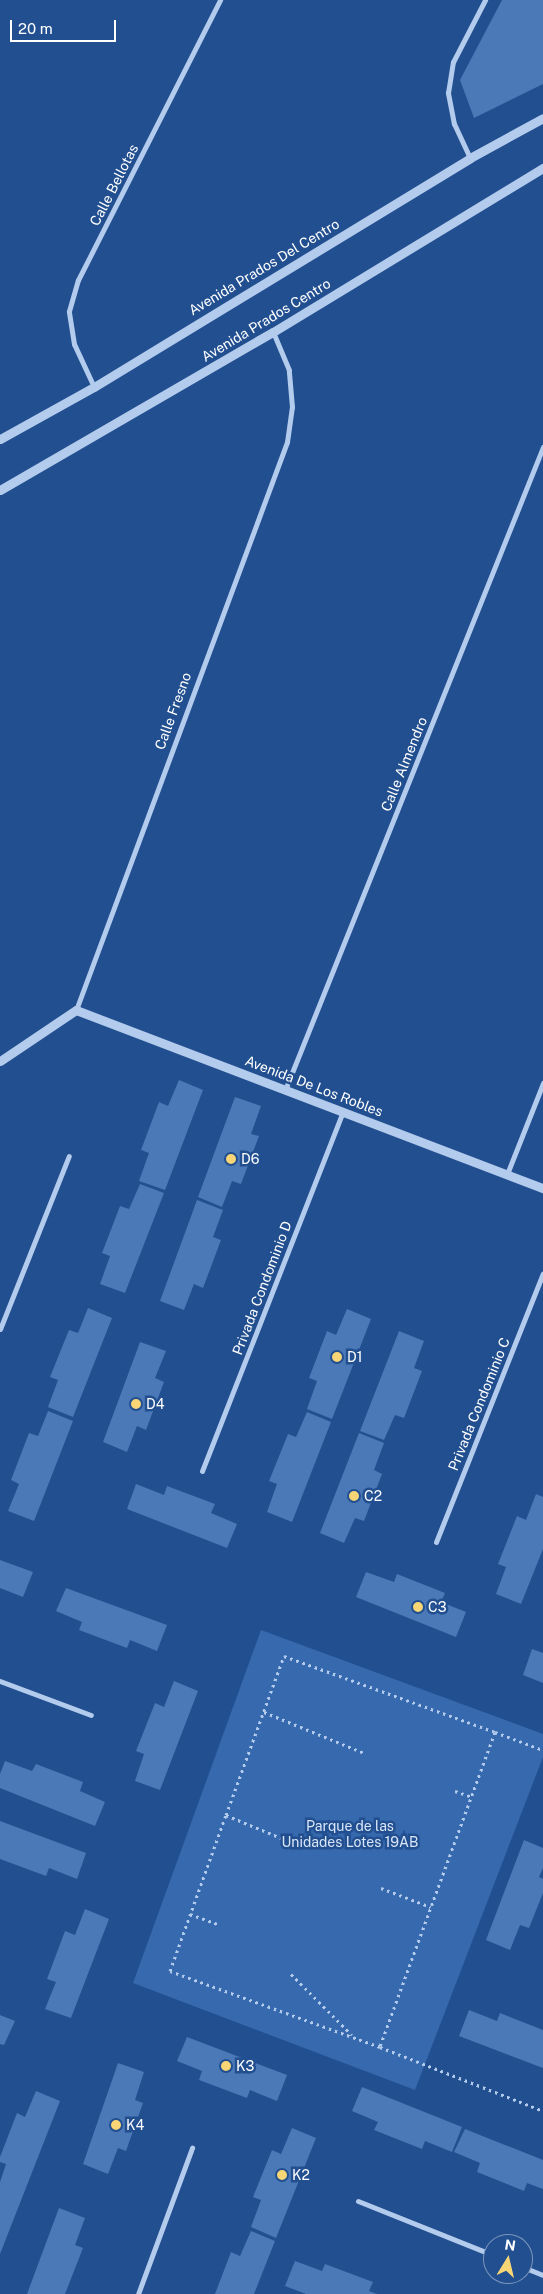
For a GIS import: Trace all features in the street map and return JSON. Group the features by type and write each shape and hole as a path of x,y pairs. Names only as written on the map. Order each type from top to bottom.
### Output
{"street":[{"name":"Calle Bellotas","path":"94,387 74,344 69,311 78,280 220,0"},
{"path":"470,158 454,124 448,93 453,62 485,0"},
{"name":"Avenida Prados Del Centro","path":"0,440 94,387 470,158 543,118"},
{"name":"Avenida Prados Centro","path":"0,490 273,332 543,168"},
{"name":"Calle Fresno","path":"76,1010 287,442 292,407 290,370 273,332"},
{"name":"Calle Almendro","path":"285,1090 543,447"},
{"path":"0,1061 76,1010"},
{"name":"Avenida De Los Robles","path":"76,1010 543,1188"},
{"path":"507,1174 543,1083"},
{"name":"Privada Condominio D","path":"202,1471 343,1112"},
{"path":"0,1329 69,1156"},
{"name":"Privada Condominio C","path":"436,1542 543,1273"},
{"path":"0,1681 91,1715"},
{"path":"138,2294 192,2148"},
{"path":"358,2201 483,2251"}],"path":[{"path":"543,1750 284,1656 170,1971 354,2037 543,2111"},
{"path":"264,1712 364,1753"},
{"path":"380,2047 495,1732"},
{"path":"455,1791 472,1797"},
{"path":"226,1815 293,1842"},
{"path":"381,1888 431,1907"},
{"path":"190,1914 218,1924"},
{"path":"291,1974 354,2037"}],"green space":[{"name":"Parque de las Unidades Lotes 19AB","path":"261,1630 543,1734 543,1757 415,2090 133,1983"}],"building":[{"path":"502,0 543,0 543,84 474,118 460,80"},
{"path":"179,1080 203,1090 165,1190 139,1181 149,1153 141,1150 159,1102 168,1106"},
{"name":"D6","path":"235,1097 261,1106 251,1134 259,1136 241,1184 232,1181 222,1207 198,1197"},
{"path":"140,1184 164,1193 125,1293 100,1284 110,1256 102,1253 120,1206 129,1209"},
{"path":"197,1200 223,1210 213,1237 221,1240 203,1288 194,1284 184,1310 160,1301"},
{"path":"88,1308 112,1318 73,1417 48,1407 58,1380 50,1377 69,1330 78,1333"},
{"name":"D1","path":"347,1309 371,1319 332,1419 307,1409 317,1381 309,1378 327,1331 336,1335"},
{"path":"399,1331 424,1341 414,1368 422,1371 404,1418 395,1415 384,1440 360,1431"},
{"name":"D4","path":"140,1342 166,1351 155,1378 164,1382 146,1430 137,1426 127,1452 103,1442"},
{"path":"48,1411 73,1421 34,1521 8,1511 19,1484 11,1480 29,1433 38,1436"},
{"path":"307,1412 331,1422 292,1522 267,1512 277,1484 269,1481 288,1434 296,1437"},
{"name":"C2","path":"359,1433 384,1443 374,1470 382,1474 364,1521 355,1518 344,1543 320,1533"},
{"path":"136,1484 164,1495 167,1486 215,1504 211,1513 237,1524 227,1548 127,1509"},
{"path":"536,1494 543,1497 543,1549 521,1604 496,1594 506,1567 498,1564 517,1516 526,1520"},
{"path":"0,1560 33,1572 23,1597 0,1588"},
{"name":"C3","path":"366,1572 394,1582 397,1574 445,1593 441,1602 466,1612 456,1637 356,1597"},
{"path":"66,1588 167,1625 157,1651 130,1640 127,1648 79,1630 82,1622 56,1611"},
{"path":"532,1649 543,1653 543,1683 523,1675"},
{"path":"174,1681 198,1691 160,1790 135,1781 144,1754 136,1751 155,1703 164,1707"},
{"path":"5,1761 32,1771 36,1764 83,1782 80,1791 105,1802 95,1826 0,1788 0,1774"},
{"path":"0,1821 86,1853 77,1879 49,1868 46,1876 0,1859"},
{"path":"524,1840 543,1848 543,1868 539,1877 543,1879 543,1893 529,1928 520,1925 510,1950 486,1940"},
{"path":"85,1909 109,1919 71,2018 45,2009 56,1982 47,1979 65,1931 75,1935"},
{"path":"469,2010 497,2021 500,2013 543,2030 543,2068 459,2036"},
{"path":"0,2015 15,2021 4,2045 0,2044"},
{"name":"K3","path":"187,2037 287,2075 277,2101 250,2090 247,2098 199,2080 202,2071 177,2061"},
{"name":"K4","path":"118,2063 144,2072 135,2100 143,2103 126,2151 118,2148 108,2174 83,2164"},
{"path":"362,2087 462,2127 452,2152 425,2141 422,2149 374,2130 378,2122 352,2111"},
{"path":"36,2091 60,2101 0,2254 0,2182 6,2164 0,2162 0,2157 17,2113 25,2117"},
{"name":"K2","path":"292,2128 316,2138 276,2238 251,2227 261,2200 253,2197 272,2150 281,2154"},
{"path":"465,2129 543,2160 543,2189 527,2183 524,2191 477,2172 480,2163 454,2152"},
{"path":"59,2208 85,2218 75,2245 83,2248 65,2294 27,2294"},
{"path":"251,2231 275,2241 254,2294 215,2294 231,2252 240,2256"},
{"path":"295,2261 322,2271 325,2264 373,2282 369,2291 377,2294 306,2294 285,2286"}],"place":[{"name":"D6","path":"231,1159"},
{"name":"D1","path":"337,1357"},
{"name":"D4","path":"136,1404"},
{"name":"C2","path":"354,1496"},
{"name":"C3","path":"418,1607"},
{"name":"K3","path":"226,2066"},
{"name":"K4","path":"116,2125"},
{"name":"K2","path":"282,2175"}]}
